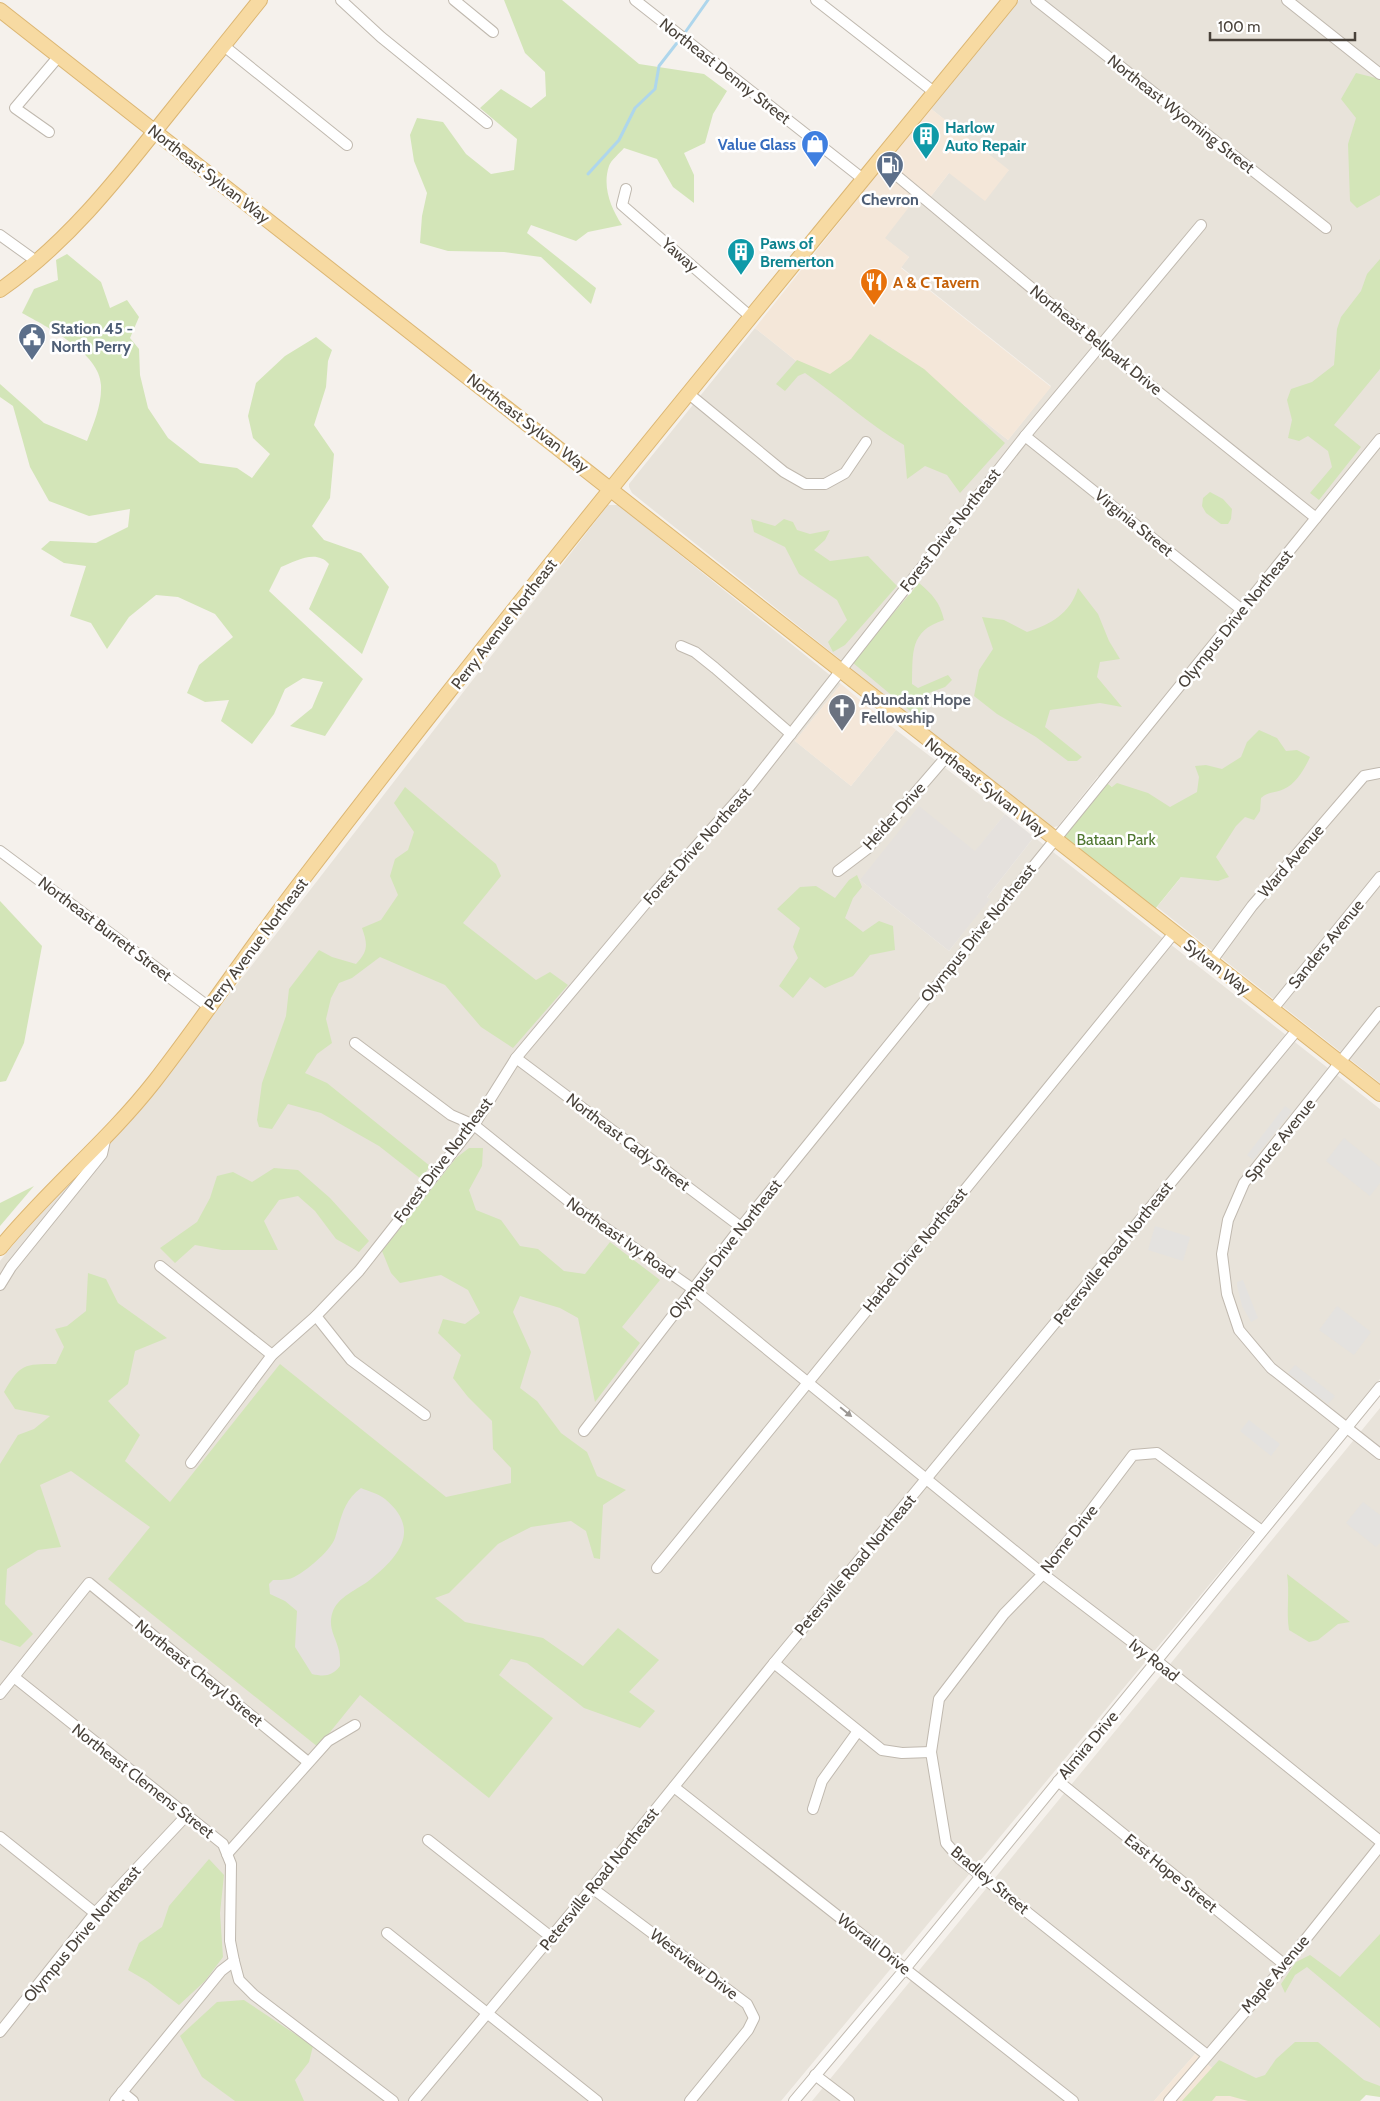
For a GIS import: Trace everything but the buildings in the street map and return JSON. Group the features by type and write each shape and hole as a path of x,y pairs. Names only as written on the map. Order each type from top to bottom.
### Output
{"main road":[{"path":"0,290 36,261 79,221 155,132 260,0"},
{"name":"Perry Avenue Northeast","path":"0,1248 46,1196 107,1135 154,1082 298,886 611,489 1010,0"},
{"name":"Northeast Sylvan Way","path":"0,10 1054,839"},
{"name":"Sylvan Way","path":"1054,839 1380,1094"}],"street":[{"path":"341,0 381,37 487,123"},
{"path":"454,0 493,32"},
{"name":"Northeast Denny Street","path":"635,0 863,178"},
{"path":"816,0 934,92"},
{"name":"Northeast Wyoming Street","path":"1036,0 1326,228"},
{"path":"1287,0 1380,74"},
{"path":"224,46 347,145"},
{"path":"49,132 14,108 59,56"},
{"name":"Northeast Bellpark Drive","path":"878,160 1101,346 1316,518"},
{"name":"Yaway","path":"626,189 622,205 751,317"},
{"name":"Forest Drive Northeast","path":"191,1462 272,1355 316,1316 360,1271 474,1125 516,1058 656,891 750,786 839,670 1025,436 1201,225"},
{"path":"0,235 36,261"},
{"path":"689,394 784,472 805,484 825,484 845,473 866,442"},
{"name":"Virginia Street","path":"1025,436 1242,610"},
{"name":"Olympus Drive Northeast","path":"584,1431 741,1226 1380,439"},
{"path":"681,646 701,657 791,734"},
{"name":"Heider Drive","path":"838,871 867,849 947,756"},
{"name":"Ward Avenue","path":"1211,962 1252,906 1364,776 1380,773"},
{"name":"Northeast Burrett Street","path":"0,850 209,1007"},
{"name":"Sanders Avenue","path":"1272,1010 1380,877"},
{"name":"Harbel Drive Northeast","path":"657,1568 1174,933"},
{"name":"Spruce Avenue","path":"1380,1012 1341,1064 1244,1183 1228,1220 1222,1254 1227,1294 1239,1330 1271,1368 1380,1454"},
{"name":"Petersville Road Northeast","path":"414,2101 592,1888 774,1663 1297,1030"},
{"name":"Northeast Ivy Road","path":"355,1043 451,1115 474,1125 581,1211 693,1289 928,1478"},
{"name":"Northeast Cady Street","path":"516,1058 741,1226"},
{"path":"0,1285 20,1256 102,1154 107,1135"},
{"path":"160,1266 272,1355"},
{"path":"316,1316 351,1360 425,1415"},
{"name":"Almira Drive","path":"794,2101 905,1969 1380,1387"},
{"name":"Nome Drive","path":"931,1752 939,1699 1004,1614 1043,1574 1134,1455 1158,1453 1262,1531"},
{"name":"Ivy Road","path":"928,1478 1043,1574 1157,1661 1380,1841"},
{"name":"Northeast Cheryl Street","path":"14,1677 89,1584 308,1762"},
{"path":"774,1663 882,1750 902,1754 931,1752"},
{"path":"0,1694 14,1677"},
{"name":"Northeast Clemens Street","path":"14,1677 223,1844 231,1864 230,1941 239,1980 254,1995 393,2101"},
{"path":"227,1854 328,1741 355,1725"},
{"path":"813,1809 822,1781 858,1730"},
{"name":"Bradley Street","path":"931,1752 946,1843 960,1859 1207,2055"},
{"name":"East Hope Street","path":"1058,1781 1285,1965"},
{"name":"Worrall Drive","path":"674,1787 1073,2101"},
{"name":"Olympus Drive Northeast","path":"0,2032 95,1913 186,1816"},
{"path":"0,1837 95,1913"},
{"path":"428,1840 551,1937"},
{"name":"Maple Avenue","path":"1169,2101 1285,1965 1380,1846"},
{"name":"Westview Drive","path":"592,1888 747,2004 754,2018 748,2030 690,2101"},
{"path":"387,1933 597,2101"},
{"path":"115,2101 221,1971 234,1961"},
{"path":"815,2075 849,2101"},
{"path":"122,2092 133,2101"}],"shaded area":[{"path":"1019,0 1380,0 1380,1083 1157,907 1199,855 1098,776 1058,826 1051,828 632,493 629,487 629,484 755,328 835,392 879,338 1008,440 1051,386 901,267 909,257 884,238 916,197 925,204 949,173 1009,171 930,108"},
{"path":"930,108 1009,170 985,201 949,173 925,204 916,198 885,238 909,257 901,268 1051,387 1008,440 879,338 835,392 755,328"},
{"path":"608,505 618,505 841,684 795,741 851,786 896,730 1005,814 975,852 860,880 949,951 989,899 987,897 1034,837 1380,1109 1380,1379 781,2101 0,2101 0,1261 40,1212 136,1115"},
{"path":"841,684 896,730 851,786 795,741"},
{"path":"919,806 975,851 1005,814 1034,837 987,897 990,899 949,951 860,880"},
{"path":"1285,1106 1292,1111 1253,1160 1247,1155"},
{"path":"1344,1138 1380,1167 1380,1183 1370,1196 1326,1161"},
{"path":"1155,1226 1190,1237 1183,1261 1148,1250"},
{"path":"1243,1280 1258,1318 1251,1322 1242,1306 1237,1286 1237,1282"},
{"path":"1337,1306 1371,1332 1354,1355 1319,1330"},
{"path":"1295,1365 1335,1396 1328,1404 1288,1373"},
{"path":"1380,1408 1380,2091 1252,2101 1195,2054 1154,2101 812,2101"},
{"path":"1249,1420 1280,1444 1271,1456 1240,1431"},
{"path":"372,1438 434,1598 340,1720 223,1627"},
{"path":"1363,1502 1380,1515 1380,1543 1376,1547 1346,1523"},
{"path":"1195,2054 1252,2101 1154,2101"}],"green space":[{"path":"504,0 562,0 639,64 704,74 727,91 713,114 705,143 684,153 694,175 694,203 673,187 657,159 624,148 610,164 607,174 607,189 611,204 622,225 588,232 576,241 531,225 527,233 596,288 591,304 541,257 504,252 448,251 420,243 422,216 427,193 414,161 410,135 417,118 443,122 466,154 491,174 514,170 517,139 480,108 501,89 531,108 546,96 545,72 525,53"},
{"path":"1356,73 1380,79 1380,195 1357,208 1350,201 1348,144 1356,118 1341,99"},
{"path":"67,254 101,282 110,308 127,300 139,317 130,338 139,349 140,375 148,408 168,438 200,463 237,468 252,478 270,454 253,438 248,416 256,383 285,356 316,337 332,350 328,361 326,387 314,425 334,454 330,498 312,526 324,540 361,553 389,587 362,654 309,609 329,564 324,560 318,557 299,559 281,567 269,591 363,679 325,736 290,726 312,708 323,682 303,678 285,689 274,714 252,744 221,721 229,700 205,702 187,693 199,665 233,637 215,614 178,597 156,595 129,617 107,649 91,623 70,616 86,566 64,563 41,549 50,541 96,543 128,527 130,509 89,516 49,501 30,467 13,406 0,397 0,384 44,423 87,441 100,399 101,385 98,373 92,362 70,342 22,313 34,289 58,280 56,260"},
{"path":"1380,259 1380,369 1334,425 1361,447 1319,500 1310,493 1332,467 1328,451 1308,436 1299,441 1288,438 1292,420 1287,400 1291,389 1312,382 1334,365 1337,329 1341,317 1361,291 1367,274"},
{"path":"870,334 924,369 1005,443 960,493 947,475 925,466 907,479 904,445 879,429 805,373 798,376 785,391 776,384 797,360 830,374 851,359"},
{"path":"1210,492 1223,499 1232,509 1231,519 1228,524 1221,524 1206,513 1202,506 1203,498"},
{"path":"751,519 775,526 784,519 793,522 797,530 810,534 830,530 825,540 814,550 830,561 868,556 897,586 845,645 833,652 828,642 847,620 837,600 799,574 785,547 754,532"},
{"path":"919,583 935,599 944,620 924,630 915,644 912,662 912,684 918,688 948,675 952,680 945,687 921,696 923,712 915,715 852,662"},
{"path":"1078,588 1098,614 1109,641 1120,659 1100,662 1097,677 1122,707 1100,703 1050,710 1045,727 1082,757 1077,761 1068,761 1036,737 997,714 974,696 979,670 993,649 982,617 1004,620 1027,632 1052,621 1065,611"},
{"name":"Bataan Park","path":"1259,730 1277,738 1286,751 1297,750 1310,757 1303,771 1288,787 1261,798 1260,811 1254,820 1245,817 1236,826 1216,857 1229,877 1218,881 1181,877 1151,914 1054,839 1103,780 1112,787 1117,783 1148,793 1170,807 1197,792 1199,777 1195,766 1206,765 1222,769 1241,757 1247,742"},
{"path":"405,787 496,864 501,876 463,923 536,980 550,972 568,985 513,1048 481,1027 445,985 380,957 352,978 339,983 331,998 326,1019 332,1043 317,1054 305,1073 327,1083 430,1166 421,1179 379,1146 321,1113 288,1104 272,1129 259,1127 257,1120 262,1083 286,1016 289,989 319,950 332,957 356,964 366,947 362,928 381,920 398,895 390,876 395,859 408,850 414,832 394,803"},
{"path":"857,875 862,887 853,898 845,918 863,932 879,921 893,926 895,950 870,955 853,976 825,988 810,977 793,998 779,986 798,958 793,947 800,928 777,909 800,887 816,886 835,898 849,880"},
{"path":"0,901 42,946 24,1043 6,1081 0,1082"},
{"path":"469,1148 483,1148 482,1166 469,1190 476,1210 501,1220 520,1246 538,1249 564,1271 585,1274 610,1242 660,1280 622,1327 640,1343 595,1402 578,1318 560,1308 520,1296 513,1312 531,1352 520,1388 537,1401 561,1433 587,1452 597,1476 626,1490 603,1505 600,1559 594,1558 586,1531 571,1521 531,1527 498,1544 449,1593 435,1598 465,1622 543,1638 583,1666 618,1628 659,1660 629,1692 655,1711 640,1728 584,1708 527,1663 511,1659 499,1675 553,1718 489,1798 360,1695 318,1747 108,1579 150,1527 71,1471 40,1485 61,1547 38,1550 7,1569 5,1604 33,1634 20,1647 0,1640 0,1464 18,1435 34,1429 50,1416 15,1409 4,1392 14,1376 24,1368 37,1364 56,1364 64,1347 55,1329 67,1326 86,1311 88,1273 106,1279 118,1303 167,1338 135,1351 128,1384 108,1401 140,1435 125,1461 170,1502 280,1364 446,1497 511,1483 511,1468 493,1449 492,1421 468,1397 453,1378 461,1355 438,1333 443,1319 465,1324 480,1313 468,1290 441,1275 400,1283 391,1273 382,1251 456,1158","holes":["361,1488 383,1497 396,1510 402,1521 404,1531 402,1542 398,1551 381,1570 338,1602 332,1614 331,1624 339,1651 340,1666 328,1675 312,1674 295,1647 297,1611 285,1601 270,1594 269,1584 273,1580 294,1577 322,1556 335,1538 346,1505"]},
{"path":"274,1168 298,1170 330,1198 369,1241 359,1252 336,1239 315,1211 298,1196 279,1200 264,1221 278,1250 222,1250 195,1245 175,1263 160,1248 197,1222 210,1198 217,1176 233,1172 252,1182"},
{"path":"34,1186 0,1226 0,1203"},
{"path":"1287,1574 1350,1622 1338,1624 1318,1640 1309,1642 1289,1630"},
{"path":"209,1859 224,1875 220,1913 223,1957 205,1981 179,2005 147,1981 128,1970 139,1943 162,1927 169,1906"},
{"path":"1380,1934 1380,2028 1307,1967 1295,1975 1285,1993 1281,1984 1296,1962 1310,1955 1340,1977"},
{"path":"244,2000 313,2046 309,2062 295,2080 304,2101 235,2101 202,2077 180,2036 217,2002"},
{"path":"1295,2042 1318,2042 1364,2080 1380,2086 1380,2097 1366,2095 1360,2101 1248,2101 1230,2096 1216,2096 1212,2101 1182,2101 1219,2060 1256,2078 1265,2075 1276,2059"}],"waterway":[{"path":"684,34 708,0"},
{"path":"588,174 619,140 635,108 655,89 659,66 680,39"}],"place":[{"name":"Harlow Auto Repair","path":"926,160"},
{"name":"Value Glass","path":"815,168"},
{"name":"Chevron","path":"890,189"},
{"name":"Paws of Bremerton","path":"741,276"},
{"name":"A & C Tavern","path":"874,306"},
{"name":"Station 45 - North Perry","path":"32,361"},
{"name":"Abundant Hope Fellowship","path":"842,732"}]}
